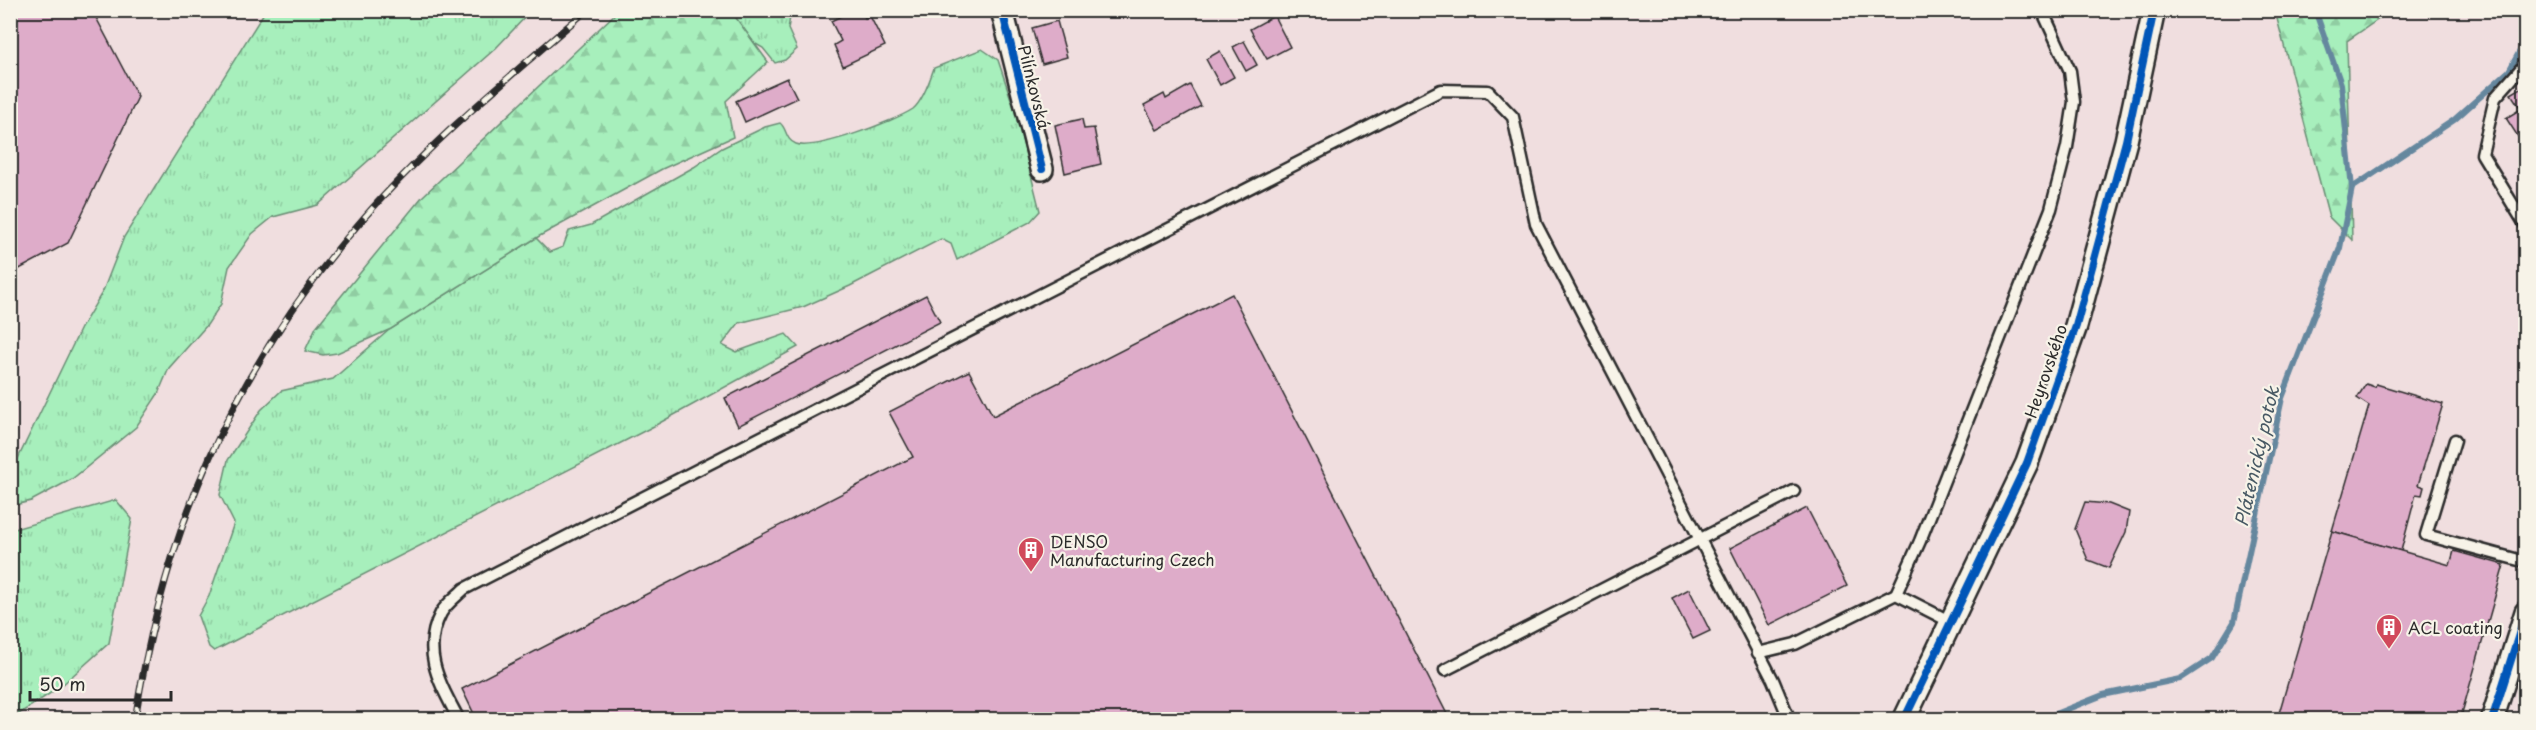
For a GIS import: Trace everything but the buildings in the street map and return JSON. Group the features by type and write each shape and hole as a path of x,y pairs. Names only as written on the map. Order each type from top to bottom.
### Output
{"street":[{"name":"Pilínkovská","path":"1002,10 1042,169"},
{"name":"Heyrovského","path":"1904,720 2027,463 2076,326 2126,141 2154,10"},
{"path":"2492,720 2526,612"},
{"path":"1884,720 1893,720"}],"lane":[{"path":"1758,653 1795,644 1896,594 1920,541 2051,209 2065,157 2074,102 2070,71 2042,10"},
{"path":"2526,63 2495,98 2482,154 2526,226"},
{"path":"459,720 434,673 432,646 441,613 464,589 1441,90 1488,91 1513,117 1536,224 1758,653 1789,718"},
{"path":"2455,440 2426,536 2526,562"},
{"path":"1445,670 1794,490"},
{"path":"1896,594 1951,622"}],"green space":[{"path":"265,11 531,11 496,48 318,205 273,217 252,234 229,267 221,304 207,325 169,368 158,394 136,427 72,479 31,501 11,506 11,473 81,328 103,291 124,237"},
{"path":"618,11 731,11 768,62 726,101 733,137 662,169 536,238 391,329 337,353 323,355 305,351 316,327 422,197"},
{"path":"731,11 791,11 788,29 797,49 785,60 775,63 763,48 754,43"},
{"path":"2275,11 2383,11 2383,16 2347,41 2352,240 2329,217"},
{"path":"982,49 998,60 1015,111 1040,211 1030,222 957,260 951,244 941,239 850,286 803,307 739,323 722,345 736,352 786,334 798,347 654,426 214,651 209,647 198,616 209,596 234,523 220,495 228,460 261,410 281,391 333,379 389,330 536,238 550,252 563,247 569,231 591,225 694,167 722,148 765,127 780,123 792,142 806,145 855,134 890,121 917,105 926,90 934,68"},
{"path":"116,500 132,519 109,643 60,687 11,719 11,530"}],"waterway":[{"name":"Plátenický potok","path":"2040,720 2103,695 2180,679 2212,658 2234,622 2282,398 2340,248 2352,188 2341,84 2315,10"},
{"path":"2352,188 2454,120 2509,71 2526,40"}],"railway":[{"path":"135,720 148,650 164,584 185,519 210,457 239,397 273,339 312,282 382,198 467,114 587,10"}],"cycle path":[{"path":"1002,10 1042,169"},
{"path":"1904,720 2027,463 2076,326 2126,141 2154,10"},
{"path":"2492,720 2526,612"}],"place":[{"name":"DENSO Manufacturing Czech","path":"1031,573"},
{"name":"ACL coating","path":"2389,650"}]}
